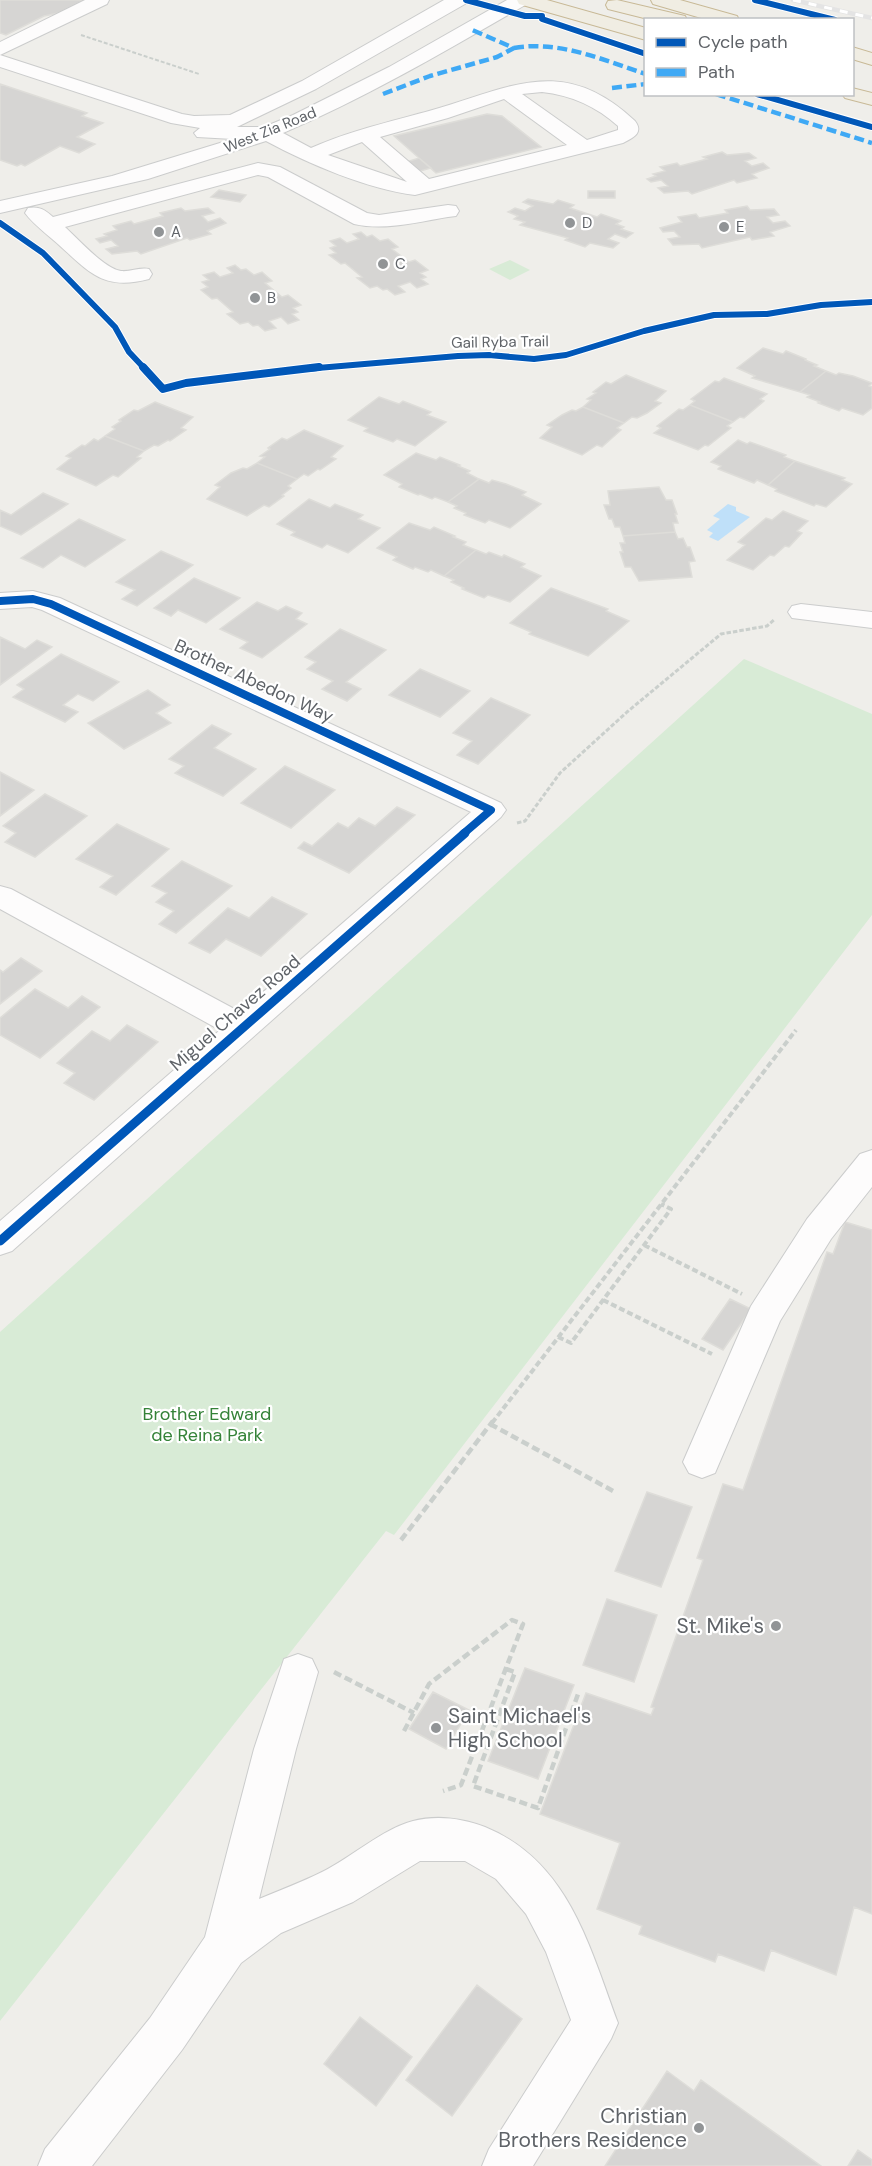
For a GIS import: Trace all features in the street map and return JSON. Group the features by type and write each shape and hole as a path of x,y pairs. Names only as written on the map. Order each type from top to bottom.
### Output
{"highway":[{"path":"526,0 644,34"},
{"path":"594,0 670,18"},
{"path":"660,0 723,18"},
{"path":"854,56 872,60"},
{"path":"854,94 872,99"}],"street":[{"path":"0,49 100,0"},
{"name":"West Zia Road","path":"7,195 111,166 178,144 237,120 309,84 458,0"},
{"name":"West Zia Road","path":"7,195 97,186 153,171 267,134 404,68 520,0"},
{"path":"310,156 332,145 365,134 442,114 525,87 544,86 588,98 618,115 628,125 628,133 616,139 415,189 400,187 310,156 267,134 260,125 269,116 391,48 438,10"},
{"path":"0,62 148,110 194,122 237,120"},
{"path":"364,88 442,114"},
{"path":"508,93 583,147"},
{"path":"204,134 267,134"},
{"path":"365,134 426,187"},
{"path":"50,225 258,169 273,171 362,219 379,221 448,212"},
{"path":"7,195 50,225 101,271 112,277 125,279 141,274"},
{"name":"Brother Abedon Way","path":"0,601 33,598 51,604 503,817"},
{"path":"790,614 872,620"},
{"name":"Miguel Chavez Road","path":"0,1241 243,1028 503,817"},
{"path":"0,896 243,1028"},
{"path":"702,1462 764,1316 819,1229 872,1163"},
{"path":"225,1947 275,1749 315,1672"},
{"path":"63,2166 165,2034 225,1947 265,1918 338,1887 414,1841 435,1839 466,1840 490,1850 511,1864 542,1899 565,1942 595,2023 507,2166"}],"path":[{"path":"75,33 200,74"},
{"path":"503,817 525,821 560,773 627,712 721,634 767,626 790,614"},
{"path":"401,1540 796,1030"},
{"path":"558,1336 571,1343 671,1209 661,1204"},
{"path":"644,1245 736,1291"},
{"path":"603,1300 697,1347"},
{"path":"490,1424 615,1492"},
{"path":"404,1731 429,1684 512,1620 523,1624 461,1785 442,1791"},
{"path":"506,1669 515,1672 472,1786 483,1790 538,1808 578,1694"},
{"path":"315,1672 414,1713"}],"green space":[{"path":"510,260 530,270 510,280 489,269"},
{"name":"Brother Edward de Reina Park","path":"744,659 872,714 872,915 394,1535 386,1531 0,2021 0,1332"}],"water":[{"path":"728,504 736,507 736,511 750,517 718,541 709,537 713,533 707,530 720,519 713,516"}],"building":[{"path":"0,0 84,0 6,35 0,33"},
{"path":"0,84 87,113 82,116 103,123 77,137 95,144 79,153 60,146 25,166 21,164 17,166 0,160"},
{"path":"487,114 502,116 541,147 436,173 394,136"},
{"path":"722,152 727,155 749,153 756,158 745,161 752,166 763,163 769,168 752,174 757,178 737,183 734,180 692,194 688,191 664,193 658,188 668,186 661,180 651,182 647,179 656,176 653,174 665,171 660,167 677,163 680,166 707,159 703,157"},
{"path":"419,158 431,168 417,172 406,162"},
{"path":"219,190 246,195 240,202 211,197"},
{"path":"588,191 615,191 615,198 588,198"},
{"name":"D","path":"528,199 553,204 558,200 574,205 570,208 597,217 601,214 621,221 616,224 624,227 621,229 633,233 626,238 615,234 608,239 619,243 613,248 590,243 585,247 565,240 568,238 520,225 525,222 514,219 518,216 508,212 515,208 525,211 533,206 523,202"},
{"name":"E","path":"747,206 750,210 774,209 779,215 767,217 773,223 785,221 790,226 770,232 774,236 752,240 750,237 702,248 699,244 673,245 668,239 680,237 674,231 663,232 660,228 682,222 678,217 696,214 699,218 728,213 725,210"},
{"name":"A","path":"181,208 185,211 208,208 214,213 202,216 208,222 220,218 226,223 207,231 211,234 190,240 187,238 141,254 137,251 112,254 106,249 118,246 111,240 100,243 96,239 117,230 113,226 131,221 134,224 163,216 160,213"},
{"name":"C","path":"361,232 367,237 372,235 380,241 388,239 398,247 392,249 409,262 415,260 428,270 420,273 426,277 421,279 428,284 417,288 410,282 398,286 405,292 395,295 377,286 370,288 357,278 362,277 345,263 341,264 329,255 336,253 330,248 336,246 330,241 340,238 347,243 359,239 353,234"},
{"name":"B","path":"235,265 254,275 262,272 272,281 265,283 282,297 288,295 301,305 293,308 298,312 292,314 299,320 288,324 281,317 269,321 276,328 265,331 258,325 253,326 248,322 240,324 227,314 233,312 217,298 212,299 201,290 208,287 202,282 209,280 203,275 214,272 220,277 233,273 227,268"},
{"path":"763,348 783,354 786,351 826,371 800,392 752,378 755,376 737,368"},
{"path":"826,371 836,375 839,373 853,376 872,383 869,386 872,387 872,408 863,415 842,408 839,411 818,403 820,402 807,397 810,395 800,392"},
{"path":"626,375 666,391 655,401 661,403 647,413 637,418 632,417 624,423 583,407 591,400 587,399 596,393 593,392 606,382 611,384"},
{"path":"724,378 767,394 760,399 764,401 744,418 740,417 733,422 690,405 695,401 691,399 715,381 719,382"},
{"path":"379,397 399,404 403,401 431,412 427,415 446,422 415,446 397,439 393,442 364,431 368,428 348,420"},
{"path":"155,402 193,417 181,428 186,430 170,441 158,446 154,445 144,451 105,436 115,429 112,427 121,421 119,420 134,410 138,411"},
{"path":"690,405 733,422 727,426 731,428 708,446 705,445 698,450 654,433 661,428 657,426 679,409 683,410"},
{"path":"583,407 624,423 617,428 621,430 602,447 597,445 582,455 540,438 552,427 547,425 572,410 576,411"},
{"path":"304,430 343,446 331,457 336,459 320,470 308,476 304,474 297,479 257,463 265,457 260,456 270,449 268,448 282,438 287,440"},
{"path":"105,436 144,451 137,457 141,458 118,477 113,475 96,486 57,469 71,458 66,456 82,445 85,446 94,439 98,441"},
{"path":"738,440 786,455 784,457 795,461 768,485 757,480 754,483 718,469 721,466 711,462"},
{"path":"416,453 436,460 440,457 460,465 458,466 470,471 467,473 479,479 448,502 435,497 432,499 418,495 399,487 402,484 384,475"},
{"path":"795,461 845,478 842,480 852,484 826,507 816,504 814,506 775,491 777,489 768,485"},
{"path":"257,463 297,479 288,486 291,488 282,495 284,496 269,507 264,505 247,516 207,499 220,487 215,485 231,473 243,468 247,469"},
{"path":"479,479 489,483 492,480 526,492 522,495 541,504 510,528 489,520 485,523 464,515 466,513 454,508 457,506 448,502"},
{"path":"659,487 666,500 672,500 677,514 675,514 678,523 673,523 675,532 623,536 620,527 615,527 612,519 609,519 604,505 610,505 608,491"},
{"path":"43,493 68,504 21,535 0,526 0,510 11,515"},
{"path":"309,499 330,508 335,504 363,515 358,519 380,528 348,553 327,544 322,548 291,535 295,532 277,524"},
{"path":"783,511 808,521 797,531 802,533 789,547 785,546 774,556 770,555 753,570 727,560 745,545 738,542 766,518 772,520"},
{"path":"79,519 125,540 85,567 61,555 43,568 21,558"},
{"path":"409,523 430,530 434,527 466,542 463,545 476,550 444,576 431,570 428,572 415,567 413,569 393,560 397,557 377,548"},
{"path":"675,532 678,539 683,538 687,547 690,547 695,561 689,562 692,577 639,581 631,567 625,567 620,552 623,552 620,543 625,543 623,536"},
{"path":"476,550 502,557 504,555 525,564 521,567 541,576 510,602 488,595 484,598 462,589 464,588 451,582 454,580 444,576"},
{"path":"161,551 193,565 137,606 122,599 135,590 116,582"},
{"path":"194,578 240,598 206,623 178,610 171,616 154,608"},
{"path":"551,588 608,609 606,611 629,621 588,656 529,634 531,632 510,623"},
{"path":"257,602 278,611 286,606 302,613 296,619 307,624 262,658 240,648 248,642 220,629"},
{"path":"340,629 386,650 346,682 361,689 347,701 322,689 333,681 307,669 316,662 305,657"},
{"path":"0,637 25,649 37,640 52,647 0,685"},
{"path":"61,654 119,682 93,701 78,694 63,705 78,712 65,722 13,697 24,689 17,685"},
{"path":"420,669 470,691 440,717 389,695"},
{"path":"148,690 170,705 156,713 171,723 124,749 88,723"},
{"path":"491,698 530,715 478,764 457,755 472,741 453,733"},
{"path":"212,725 231,734 214,748 256,769 223,796 175,773 184,766 169,759"},
{"path":"285,766 335,790 291,828 241,803"},
{"path":"0,772 34,790 0,816"},
{"path":"45,794 87,816 35,857 5,842 16,833 3,826"},
{"path":"397,807 415,815 349,873 298,848 304,842 312,846 338,823 348,828 359,818 375,826"},
{"path":"117,824 169,849 116,895 100,887 113,876 76,859"},
{"path":"182,861 232,886 176,933 159,924 174,911 156,902 167,893 152,886"},
{"path":"272,897 307,914 261,956 226,939 210,953 189,943 228,908 249,918"},
{"path":"21,958 42,971 0,1004 0,970 3,972"},
{"path":"35,989 68,1008 82,996 100,1007 40,1058 0,1035 0,1018"},
{"path":"127,1025 158,1042 94,1100 64,1083 75,1073 57,1063 92,1031 110,1041"},
{"name":"St. Mike's","path":"845,1222 872,1230 872,1914 854,1907 836,1975 771,1950 764,1971 718,1954 715,1962 639,1934 642,1926 597,1909 620,1843 540,1814 586,1693 651,1715 654,1708 651,1707 703,1560 697,1558 723,1484 743,1490 827,1252 833,1254"},
{"path":"730,1299 751,1309 723,1350 702,1339"},
{"path":"647,1492 692,1507 661,1587 615,1571"},
{"path":"607,1599 657,1615 634,1682 583,1665"},
{"path":"525,1668 574,1685 538,1779 488,1761"},
{"path":"433,1692 469,1710 446,1749 409,1729"},
{"path":"477,1985 522,2019 452,2116 406,2080"},
{"path":"360,2017 412,2057 376,2106 324,2064"},
{"name":"Christian Brothers Residence","path":"667,2071 694,2091 701,2080 821,2166 605,2166"},
{"path":"858,2150 872,2160 872,2166 848,2166"}],"railway":[{"path":"793,0 872,18"}],"marked path":[{"path":"383,94 430,76 497,57 514,48 470,29"},
{"path":"514,48 529,46 562,48 644,73"},
{"path":"612,88 644,84"},
{"path":"722,96 872,143"}],"cycle path":[{"path":"466,0 525,16 542,16 542,19 644,53"},
{"path":"755,0 827,18"},
{"path":"764,96 872,127"},
{"name":"Gail Ryba Trail","path":"0,223 43,253 115,327 129,352 163,389 186,383 322,367 432,360 458,356 489,355 534,359 566,355 644,331 714,315 767,314 821,305 872,302"},
{"path":"0,601 33,599 51,604 491,810 0,1241"}],"place":[{"name":"D","path":"570,223"},
{"name":"E","path":"724,227"},
{"name":"A","path":"159,232"},
{"name":"C","path":"383,264"},
{"name":"B","path":"255,298"},
{"name":"St. Mike's","path":"776,1626"},
{"name":"Saint Michael's High School","path":"436,1728"},
{"name":"Christian Brothers Residence","path":"699,2128"}]}
